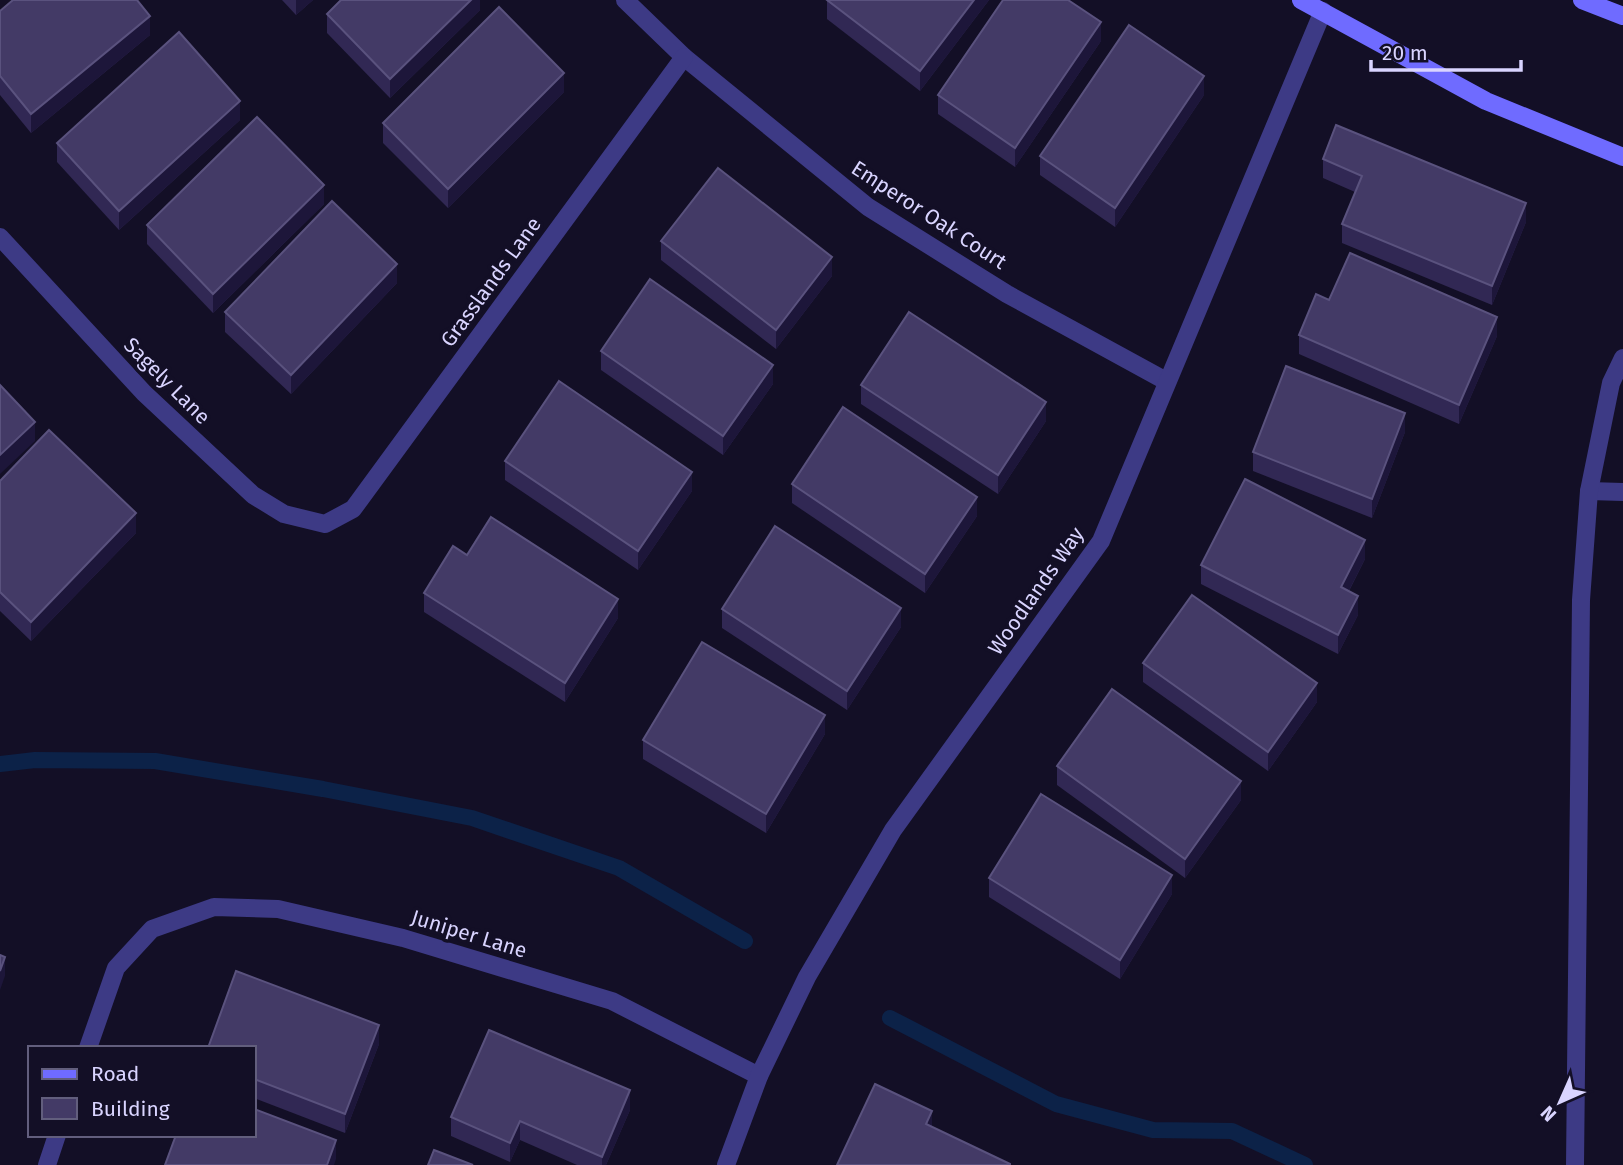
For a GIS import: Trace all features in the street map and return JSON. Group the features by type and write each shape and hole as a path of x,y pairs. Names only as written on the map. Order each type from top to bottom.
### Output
{"main road":[{"path":"1301,0 1486,101 1623,157"},
{"path":"1582,0 1623,16"}],"street":[{"name":"Emperor Oak Court","path":"625,0 684,57 868,207 1007,293 1166,381"},
{"name":"Woodlands Way","path":"726,1165 759,1076 807,977 893,830 1101,541 1323,11"},
{"name":"Grasslands Lane","path":"326,524 353,509 684,57"},
{"name":"Sagely Lane","path":"0,237 144,393 253,495 284,514 326,524"},
{"path":"1575,1165 1581,600 1590,491 1612,383 1623,358"},
{"path":"1590,491 1623,492"},
{"name":"Juniper Lane","path":"89,1046 116,968 152,929 214,907 278,909 403,938 612,1001 759,1076"},
{"path":"47,1165 56,1137"}],"building":[{"path":"13,0 137,0 150,16 31,114 0,76 0,11"},
{"path":"341,0 471,0 390,79 327,14"},
{"path":"827,0 974,0 920,71"},
{"path":"1003,0 1068,0 1101,22 1015,148 938,95"},
{"path":"499,7 564,73 448,189 383,123"},
{"path":"1129,25 1204,76 1115,208 1040,156"},
{"path":"179,32 240,101 119,211 57,143"},
{"path":"257,117 324,185 213,294 147,225"},
{"path":"1336,125 1526,203 1492,286 1342,224 1362,176 1323,159"},
{"path":"718,168 832,257 776,330 661,241"},
{"path":"332,201 397,264 291,375 225,312"},
{"path":"1350,253 1497,317 1459,405 1299,335 1316,294 1329,300"},
{"path":"650,279 773,365 723,436 601,351"},
{"path":"909,312 1046,402 998,475 861,385"},
{"path":"1286,366 1405,413 1372,499 1253,452"},
{"path":"559,381 692,472 638,551 505,461"},
{"path":"0,385 35,422 0,455"},
{"path":"843,407 977,497 925,574 792,484"},
{"path":"49,430 136,513 31,622 0,592 0,481"},
{"path":"1245,479 1365,540 1341,587 1358,596 1338,635 1201,565"},
{"path":"491,517 618,599 565,683 424,593 453,546 467,555"},
{"path":"775,526 901,608 847,691 722,609"},
{"path":"1192,595 1317,683 1268,752 1143,663"},
{"path":"702,642 825,715 766,814 643,740"},
{"path":"1112,689 1241,781 1185,859 1057,766"},
{"path":"1041,794 1172,875 1120,960 989,878"},
{"path":"0,955 5,957 0,971"},
{"path":"236,971 379,1025 345,1114 256,1080 256,1046 209,1046"},
{"path":"489,1030 630,1090 602,1157 520,1121 510,1143 451,1117"},
{"path":"875,1084 932,1111 926,1124 1010,1165 837,1165"},
{"path":"256,1110 336,1140 327,1165 165,1165 175,1137 256,1137"},
{"path":"434,1150 473,1165 428,1165"}],"waterway":[{"path":"0,764 35,760 155,761 323,789 472,818 619,868 745,941"},
{"path":"890,1018 1056,1104 1153,1130 1232,1131 1305,1165"}]}
